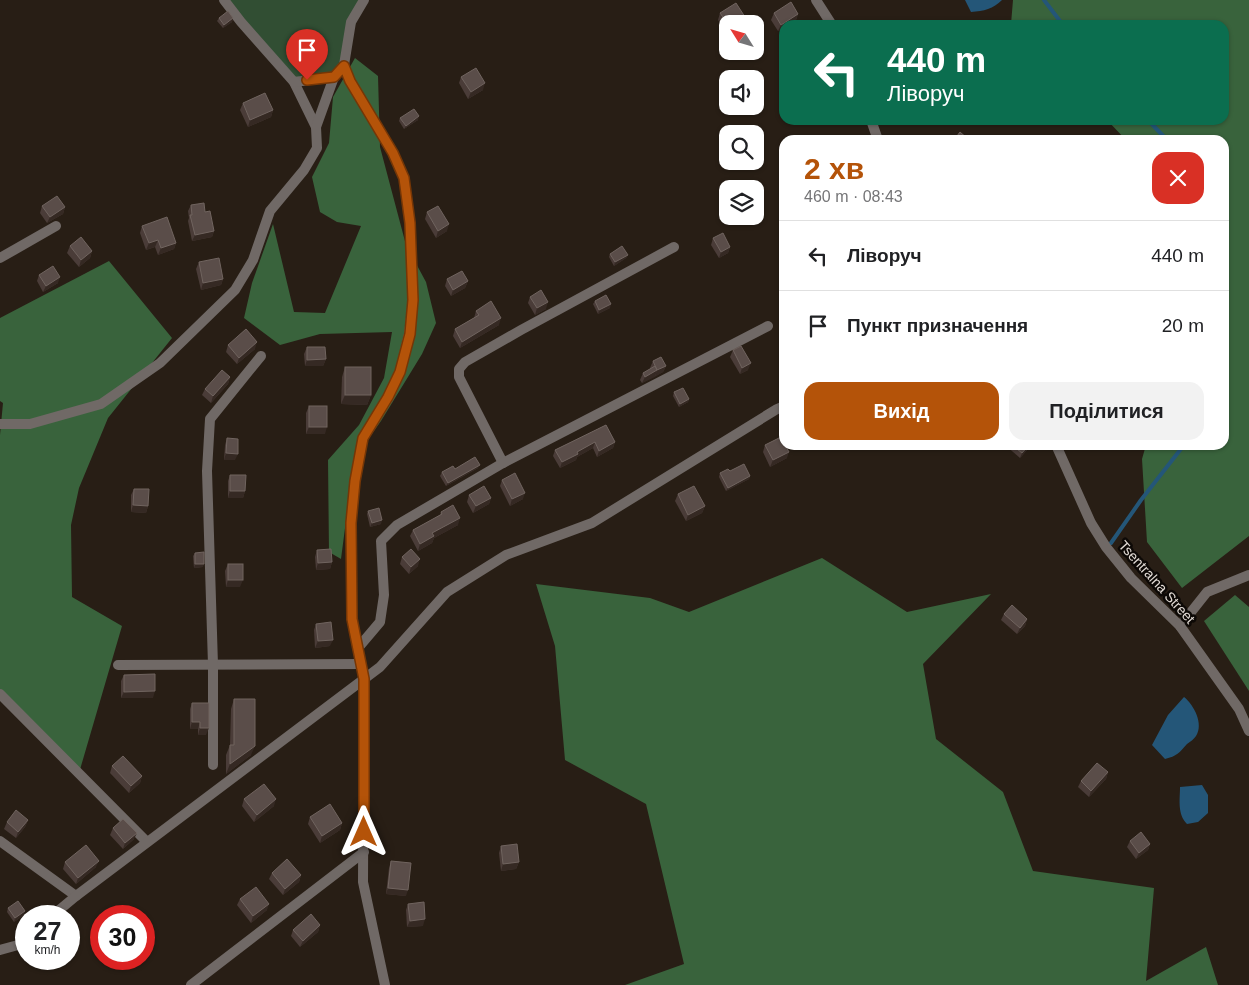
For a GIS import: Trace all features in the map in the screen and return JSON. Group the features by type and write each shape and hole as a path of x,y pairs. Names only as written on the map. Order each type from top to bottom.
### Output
{"street":[{"path":"224,0 294,82 316,127"},
{"path":"364,0 351,22 344,66 350,81 393,153 404,178 410,223 413,300 410,334 400,372 388,397 363,438 355,481 351,523 352,619 364,679 363,882 385,985"},
{"path":"816,0 829,20"},
{"path":"0,424 30,424 101,404 160,363 235,290 253,260 270,211 304,170 317,148 316,127 334,77 344,66"},
{"path":"294,82 334,77"},
{"path":"0,258 56,226"},
{"path":"503,463 459,378 459,369 465,362 521,330 674,248"},
{"path":"358,648 380,622 384,595 381,541 397,525 503,463 768,326"},
{"path":"213,765 206,470 210,419 261,356"},
{"path":"65,905 380,667 447,592 506,554 592,523 779,407"},
{"name":"Tsentralna Street","path":"1058,450 1091,523 1106,547 1132,578 1180,626 1239,709 1249,731"},
{"path":"1180,626 1207,592 1249,574"},
{"path":"118,666 361,664"},
{"path":"0,694 147,842"},
{"path":"0,841 76,896"},
{"path":"191,985 364,852"},
{"path":"0,950 15,946"}],"green space":[{"path":"224,0 364,0 345,54 334,77 294,82"},
{"path":"1013,0 1249,0 1249,536 1182,588 1147,542 1142,459 1145,450 1229,450 1229,135 1121,135 1112,125 1229,125 1229,20 1011,20"},
{"path":"355,58 378,76 380,147 406,245 426,282 436,323 422,354 381,421 354,459 341,559 329,552 328,460 359,425 384,378 392,332 320,334 280,345 244,318 252,283 273,224 294,312 325,313 361,226 337,222 320,212 312,177 329,143 333,97"},
{"path":"109,261 172,338 108,418 79,488 71,525 72,597 122,626 79,773 0,694 0,435 3,403 0,401 0,318"},
{"path":"822,558 907,612 991,594 923,664 936,739 1003,792 1033,871 1154,888 1146,981 1206,947 1218,985 625,985 684,964 646,804 565,760 555,646 536,584 650,598 689,612"},
{"path":"1235,595 1249,607 1249,691 1204,621"}],"water":[{"path":"965,0 1002,0 988,9 971,12"},
{"path":"1184,697 1197,715 1198,731 1196,736 1178,754 1165,759 1152,745 1168,715"},
{"path":"1202,785 1208,795 1208,813 1198,822 1187,824 1180,811 1180,787"}],"building":[{"path":"791,2 798,14 789,20 779,20 779,22 774,13"},
{"path":"736,3 744,15 721,15 720,13"},
{"path":"228,11 233,18 224,25 219,18"},
{"path":"476,68 485,83 471,92 461,77"},
{"path":"265,93 273,110 250,120 243,103"},
{"path":"414,109 419,116 406,126 400,118"},
{"path":"57,196 65,207 50,217 42,206"},
{"path":"204,203 205,212 210,211 214,231 195,235 190,215 192,215 191,205"},
{"path":"438,206 449,224 438,231 427,212"},
{"path":"167,217 176,243 161,248 158,240 149,243 142,226"},
{"path":"723,233 730,247 721,252 713,238"},
{"path":"81,237 92,251 81,260 70,246"},
{"path":"622,246 628,255 615,262 610,254"},
{"path":"219,258 223,279 203,283 199,262"},
{"path":"53,266 60,277 46,286 39,275"},
{"path":"462,271 468,281 453,290 447,279"},
{"path":"541,290 548,302 537,308 530,297"},
{"path":"606,295 611,304 599,310 595,301"},
{"path":"491,301 501,318 462,342 455,329 479,315 476,311"},
{"path":"246,329 257,342 239,358 228,345"},
{"path":"741,346 751,363 742,368 733,350"},
{"path":"307,347 325,347 326,359 307,360"},
{"path":"661,357 666,366 657,370 653,361"},
{"path":"655,366 657,370 645,377 643,373"},
{"path":"345,367 371,367 371,395 345,395"},
{"path":"222,370 230,377 213,396 205,389"},
{"path":"683,388 689,399 680,404 674,392"},
{"path":"309,406 327,406 327,427 309,427"},
{"path":"606,425 615,442 599,451 595,442 562,462 555,450"},
{"path":"227,438 238,439 238,454 226,453"},
{"path":"779,438 779,450 788,450 789,452 773,460 765,445"},
{"path":"475,457 480,465 448,483 442,472 453,466 455,469"},
{"path":"744,464 750,476 728,488 720,473 728,469 730,471"},
{"path":"515,473 525,493 512,499 502,480"},
{"path":"230,475 246,475 245,491 230,491"},
{"path":"484,486 491,498 476,506 469,495"},
{"path":"694,486 705,506 688,515 678,494"},
{"path":"134,489 149,489 148,506 133,505"},
{"path":"453,505 460,518 432,533 434,536 420,544 413,530 442,514 441,512"},
{"path":"379,508 382,520 372,523 368,511"},
{"path":"331,549 332,562 318,563 317,550"},
{"path":"411,549 420,559 411,567 402,557"},
{"path":"204,552 204,564 195,564 195,553"},
{"path":"228,564 243,564 243,580 228,580"},
{"path":"1012,605 1027,619 1020,628 1004,614"},
{"path":"331,622 333,640 318,641 316,624"},
{"path":"155,674 155,691 124,692 124,675"},
{"path":"234,699 255,699 255,746 230,764 230,745 234,745"},
{"path":"192,703 209,703 209,728 200,728 200,722 192,722"},
{"path":"123,756 142,776 131,786 112,766"},
{"path":"1097,763 1108,772 1091,791 1081,781"},
{"path":"264,784 276,799 257,815 244,799"},
{"path":"330,804 342,823 322,836 310,817"},
{"path":"16,810 28,820 18,832 7,822"},
{"path":"123,819 137,833 125,843 113,828"},
{"path":"1141,832 1150,844 1139,853 1130,841"},
{"path":"517,844 519,862 503,864 501,846"},
{"path":"86,845 99,861 78,878 65,862"},
{"path":"287,859 301,875 285,889 272,873"},
{"path":"391,861 411,863 408,890 388,888"},
{"path":"256,887 269,904 253,916 240,899"},
{"path":"18,901 21,905 15,905 15,918 8,908"},
{"path":"424,902 425,919 410,921 408,904"},
{"path":"311,914 320,925 303,941 293,930"}],"waterway":[{"path":"1044,0 1059,20"},
{"path":"1153,125 1162,135"},
{"path":"1111,543 1141,500 1180,450"}],"route":[{"path":"307,80 334,77 344,66 350,81 393,153 404,178 410,223 413,300 410,334 400,372 388,397 363,438 355,481 351,523 352,619 364,679 364,832"}]}
